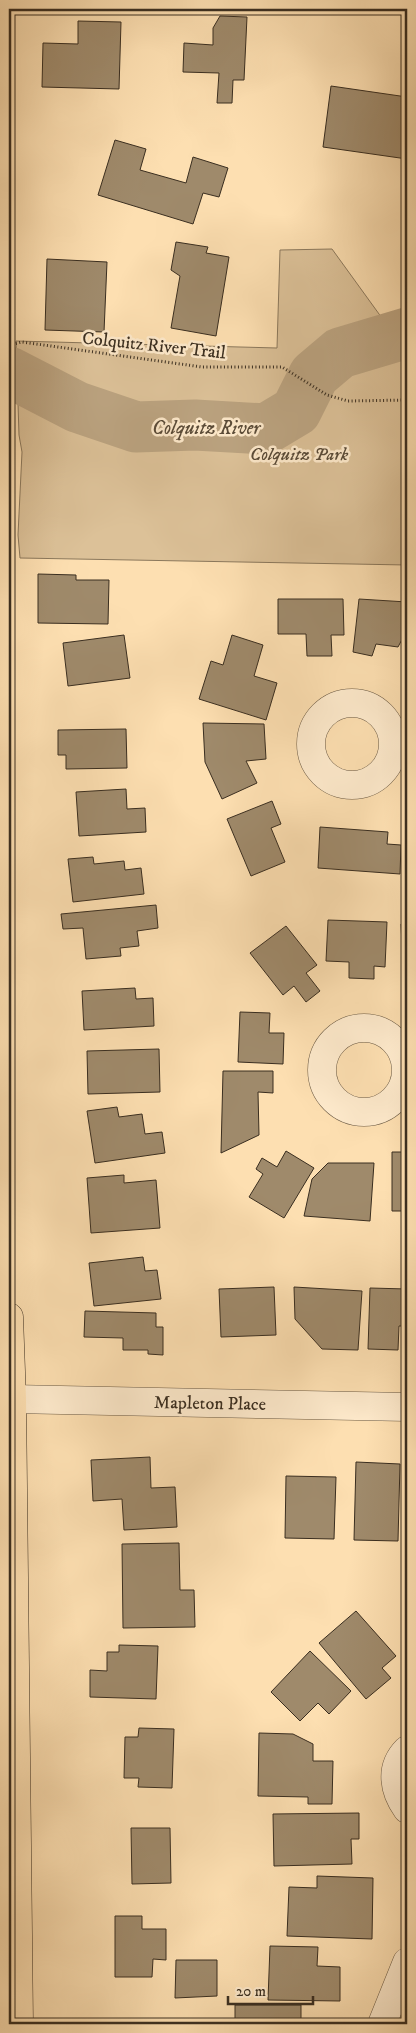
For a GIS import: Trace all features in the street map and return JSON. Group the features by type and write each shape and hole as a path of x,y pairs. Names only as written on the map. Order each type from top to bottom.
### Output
{"main road":[{"path":"9,1317 12,1399 13,1969 19,2024"}],"street":[{"name":"Mapleton Place","path":"12,1399 407,1407"},
{"path":"407,1750 402,1755 396,1769 395,1783 399,1798 407,1809"},
{"path":"382,2024 407,1962"}],"path":[{"name":"Colquitz River Trail","path":"9,345 22,342 202,367 282,367 327,395 348,402 407,400"}],"green space":[{"name":"Colquitz Park","path":"332,249 387,325 407,343 407,565 20,558 18,535 22,452 19,435 16,341 277,348 280,250"}],"building":[{"path":"220,16 247,17 244,80 233,80 232,103 217,103 219,73 183,72 184,43 213,45 213,28"},
{"path":"78,21 121,22 119,89 42,87 43,43 78,44"},
{"path":"331,86 407,97 407,159 323,147"},
{"path":"115,140 146,149 140,170 186,183 193,157 228,168 219,197 203,193 193,224 98,195"},
{"path":"176,242 208,247 206,253 229,257 216,336 171,328 180,276 171,270"},
{"path":"47,259 107,262 104,332 45,330"},
{"path":"38,574 76,575 76,580 109,580 108,624 38,623"},
{"path":"278,599 343,599 344,635 331,635 332,656 307,656 306,634 278,634"},
{"path":"359,599 407,602 407,630 398,647 376,644 372,656 353,652"},
{"path":"124,635 130,678 68,686 63,643"},
{"path":"232,635 263,645 254,676 277,683 266,720 199,699 211,661 223,665"},
{"path":"203,723 264,724 266,759 246,761 257,783 222,799 205,762"},
{"path":"126,729 127,768 66,769 66,755 58,755 58,730"},
{"path":"126,789 127,809 145,808 146,832 79,836 76,792"},
{"path":"272,801 281,824 271,828 285,862 251,876 227,819"},
{"path":"320,827 388,832 387,844 401,845 400,874 318,868"},
{"path":"93,857 94,864 124,861 125,870 141,868 144,894 73,902 68,859"},
{"path":"156,905 158,928 137,931 139,946 120,948 121,956 86,959 83,928 63,929 61,914"},
{"path":"328,920 387,922 385,967 374,966 374,979 349,978 349,962 326,961"},
{"path":"401,924 407,924 407,988 404,988"},
{"path":"286,926 317,965 306,973 320,991 306,1002 294,986 283,995 250,953"},
{"path":"135,988 136,999 153,998 154,1026 84,1030 82,991"},
{"path":"240,1012 270,1013 269,1033 284,1033 283,1064 238,1062"},
{"path":"159,1049 160,1092 88,1094 87,1051"},
{"path":"223,1071 273,1071 273,1093 258,1092 259,1135 221,1153"},
{"path":"117,1107 119,1117 142,1114 145,1134 162,1132 165,1153 95,1163 87,1111"},
{"path":"286,1151 314,1168 284,1218 249,1197 263,1174 256,1169 262,1158 277,1167"},
{"path":"392,1152 407,1152 407,1211 392,1211"},
{"path":"328,1163 374,1163 370,1221 304,1216 312,1179"},
{"path":"124,1175 124,1183 156,1180 160,1228 91,1233 87,1178"},
{"path":"143,1257 145,1271 157,1270 161,1299 94,1306 89,1263"},
{"path":"274,1287 276,1335 221,1337 219,1289"},
{"path":"294,1287 362,1291 358,1350 322,1349 295,1319"},
{"path":"370,1288 407,1289 407,1326 399,1326 398,1350 368,1349"},
{"path":"85,1311 156,1313 156,1327 163,1327 163,1355 148,1354 148,1350 123,1350 123,1338 84,1337"},
{"path":"150,1457 151,1488 175,1487 177,1527 124,1530 122,1499 93,1501 91,1460"},
{"path":"356,1462 400,1464 398,1541 354,1540"},
{"path":"286,1476 336,1477 334,1539 285,1538"},
{"path":"179,1543 180,1590 194,1590 195,1627 123,1628 122,1544"},
{"path":"356,1611 396,1656 382,1668 391,1678 366,1699 319,1643"},
{"path":"119,1645 158,1646 156,1699 90,1697 90,1670 107,1671 107,1652 119,1652"},
{"path":"310,1651 351,1691 329,1714 318,1703 300,1721 271,1692"},
{"path":"139,1728 174,1729 172,1788 138,1787 139,1778 124,1778 125,1737 138,1737"},
{"path":"259,1733 293,1734 313,1744 313,1761 333,1761 332,1804 308,1804 308,1797 258,1796"},
{"path":"359,1813 359,1839 351,1839 352,1864 274,1866 273,1814"},
{"path":"131,1828 170,1828 171,1883 132,1884"},
{"path":"317,1876 373,1878 372,1939 287,1936 289,1887 317,1888"},
{"path":"115,1916 142,1916 142,1929 166,1929 166,1960 153,1959 152,1977 115,1977"},
{"path":"270,1946 318,1947 317,1966 340,1967 340,2001 268,2000"},
{"path":"176,1960 217,1960 217,1996 175,1998"},
{"path":"235,2005 301,2005 301,2024 235,2024"},
{"path":"101,2019 156,2020 156,2024 101,2024"}],"waterway":[{"name":"Colquitz River","path":"9,372 77,407 136,427 195,425 266,429 296,411 314,375 340,353 407,333"}]}
